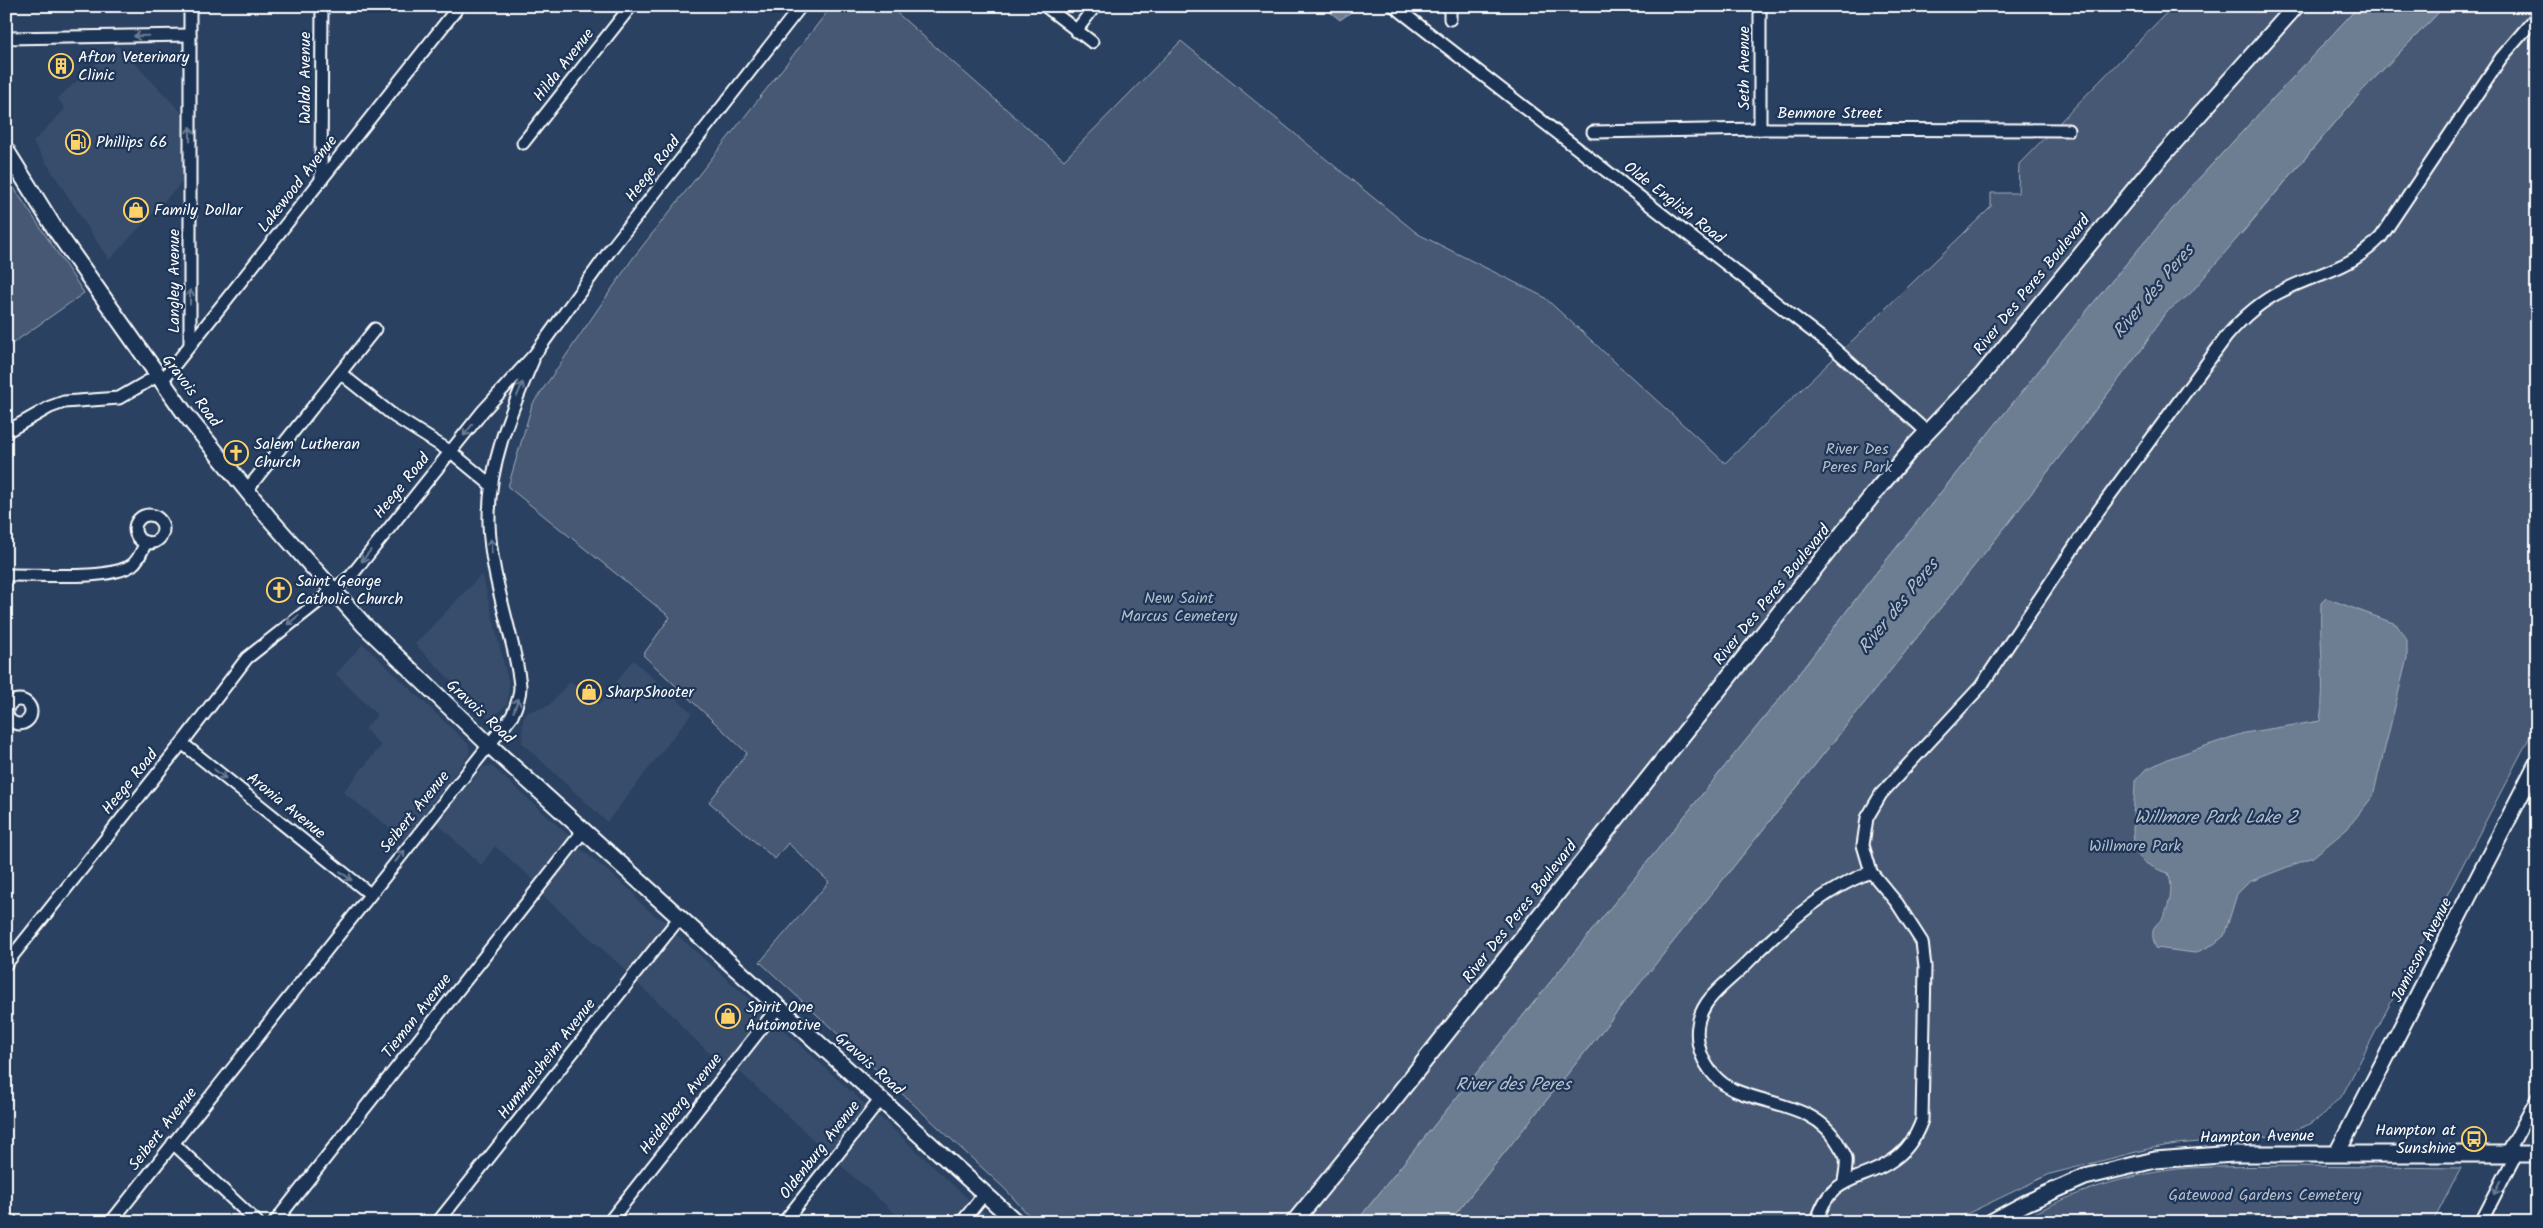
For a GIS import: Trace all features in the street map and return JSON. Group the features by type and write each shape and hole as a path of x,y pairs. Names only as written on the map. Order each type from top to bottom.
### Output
{"main road":[{"name":"River Des Peres Boulevard","path":"1294,1222 1384,1112 1880,486 1927,432 1982,375 2132,190 2296,6"},
{"name":"Gravois Road","path":"6,150 57,232 159,379 246,491 332,591 406,666 489,745 681,916 1016,1222"},
{"name":"Jamieson Avenue","path":"2337,1153 2537,763"},
{"name":"Hampton Avenue","path":"1992,1222 2026,1202 2085,1177 2129,1164 2209,1155 2337,1153 2537,1154"}],"street":[{"name":"Langley Avenue","path":"190,6 190,346"},
{"name":"Waldo Avenue","path":"321,181 322,6"},
{"name":"Hilda Avenue","path":"523,143 631,6"},
{"name":"Heege Road","path":"6,964 182,743 246,658 351,576 488,405 535,354 611,249 801,6"},
{"path":"1045,6 1092,42"},
{"path":"1076,31 1095,6"},
{"name":"Olde English Road","path":"1394,6 1829,344 1927,432"},
{"path":"1450,6 1450,20"},
{"name":"Seth Avenue","path":"1760,6 1760,129"},
{"name":"Lakewood Avenue","path":"6,432 50,407 64,402 119,398 159,379 190,346 458,7"},
{"path":"1817,1222 1821,1206 1844,1181 1892,1161 1912,1141 1922,1120 1925,967 1922,942 1897,903 1871,872 1864,845 1867,818 1881,794 1981,686 2099,510 2226,337 2240,321 2268,299 2309,279 2336,270 2352,262 2367,252 2382,237 2501,58 2537,16"},
{"path":"6,38 190,35"},
{"name":"Benmore Street","path":"1593,132 1760,129 2068,130"},
{"path":"246,491 374,329"},
{"name":"Seibert Avenue","path":"111,1222 512,716 517,705 520,687 491,545 491,485 496,458 508,417 535,354"},
{"path":"340,373 394,416 451,452 491,485"},
{"path":"6,575 88,575 120,572 134,564 146,542"},
{"name":"Aronia Avenue","path":"182,743 370,894"},
{"name":"Tieman Avenue","path":"275,1222 584,830"},
{"path":"1844,1181 1846,1158 1833,1134 1808,1114 1781,1103 1735,1090 1719,1081 1706,1067 1697,1028 1706,1004 1797,914 1857,877 1871,872"},
{"name":"Hummelsheim Avenue","path":"438,1222 681,916"},
{"name":"Heidelberg Avenue","path":"609,1222 779,1006"},
{"path":"2481,1222 2537,1098"},
{"name":"Oldenburg Avenue","path":"784,1222 881,1099"},
{"path":"173,1143 257,1222"},
{"path":"962,1222 985,1193"},
{"path":"6,1217 12,1222"}],"shaded area":[{"path":"117,45 181,112 185,179 109,260 33,142 65,109 58,98"},
{"path":"482,574 509,685 507,704 490,720 415,644"},
{"path":"363,644 468,744 470,749 469,755 404,839 343,792 381,746 365,729 377,715 336,674"},
{"path":"633,660 692,713 607,822 522,743 523,718 528,712 548,706 570,682 599,705"},
{"path":"484,767 493,767 569,836 570,840 537,883 495,846 481,865 435,821"},
{"path":"581,849 634,893 637,900 654,915 666,921 666,926 629,973 541,894 576,850"},
{"path":"673,935 678,936 763,1011 764,1016 723,1066 682,1027 677,1019 637,983"},
{"path":"776,1023 868,1107 830,1155 738,1070"},
{"path":"877,1117 881,1118 968,1199 968,1208 955,1222 905,1222 839,1164"},
{"path":"978,1210 985,1212 995,1222 969,1222"}],"green space":[{"name":"New Saint Marcus Cemetery","path":"832,6 889,6 1064,160 1181,41 1418,234 1544,297 1725,463 1991,207 1991,193 2018,193 2019,164 2173,6 2359,6 2191,187 2094,302 1868,583 1785,692 1356,1222 1035,1222 1005,1189 760,962 829,882 788,843 775,859 709,802 747,753 643,655 670,617 508,487 532,405 633,258"},
{"name":"Willmore Park","path":"2445,6 2537,6 2537,723 2343,1094 2323,1115 2310,1124 2283,1135 2176,1144 2148,1149 2050,1174 1950,1222 1449,1222 2010,521 2142,349 2165,313 2244,231 2361,92"},
{"path":"6,176 84,293 6,348"},
{"name":"Gatewood Gardens Cemetery","path":"2291,1166 2461,1168 2433,1222 2019,1222 2080,1193 2144,1174 2188,1168"}],"water":[{"path":"1334,6 1351,6 1350,13 1340,20 1330,12"},
{"name":"River des Peres","path":"2359,6 2445,6 2361,92 2189,295 2165,313 2142,349 2010,521 1449,1222 1356,1222 1785,692 1868,583 2094,302 2191,187"},
{"name":"Willmore Park Lake 2","path":"2326,598 2396,624 2407,640 2407,658 2373,796 2347,829 2313,857 2249,882 2237,894 2224,936 2214,944 2195,953 2156,948 2153,931 2167,908 2171,884 2168,873 2144,861 2135,849 2133,820 2135,781 2145,770 2170,758 2244,733 2320,721 2322,706 2321,603"}],"place":[{"name":"Afton Veterinary Clinic","path":"61,66"},
{"name":"Phillips 66","path":"78,142"},
{"name":"Family Dollar","path":"136,210"},
{"name":"Salem Lutheran Church","path":"236,453"},
{"name":"Saint George Catholic Church","path":"279,590"},
{"name":"SharpShooter","path":"589,692"},
{"name":"Spirit One Automotive","path":"728,1016"},
{"name":"Hampton at Sunshine","path":"2474,1139"}],"park label":[{"name":"River Des Peres Park","path":"1857,458"}]}
